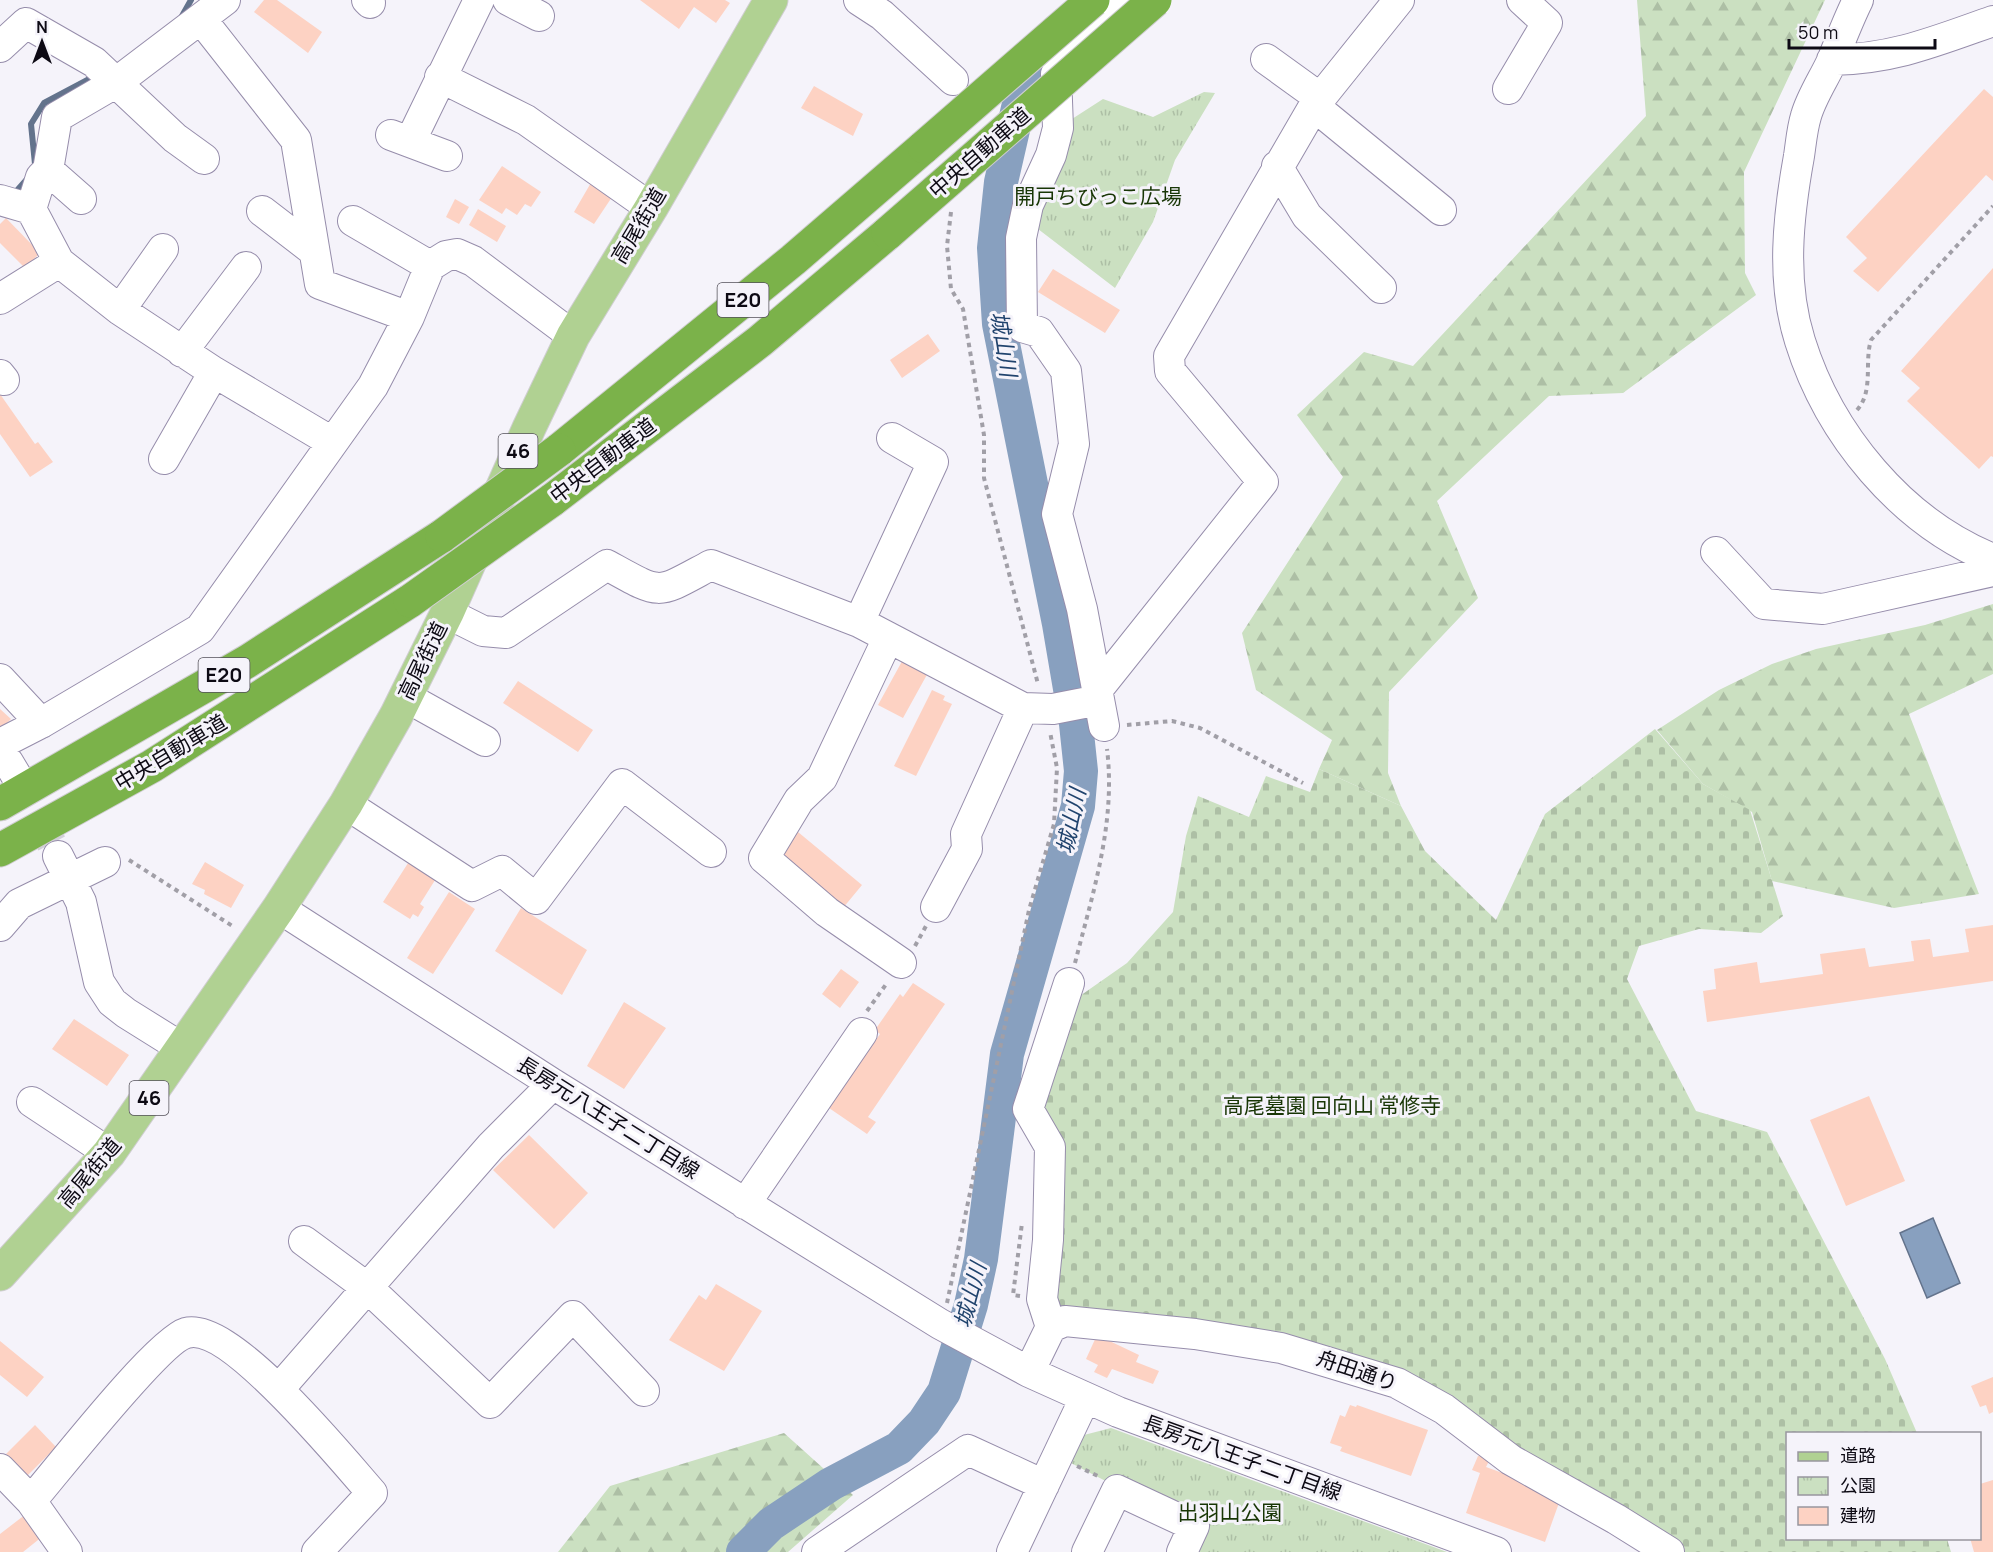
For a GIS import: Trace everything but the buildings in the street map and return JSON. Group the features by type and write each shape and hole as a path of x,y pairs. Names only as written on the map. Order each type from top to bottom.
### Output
{"highway":[{"name":"中央自動車道","path":"0,804 248,661 442,536 559,450 793,260 1094,0"},
{"name":"中央自動車道","path":"0,850 152,766 410,601 552,500 760,341 888,233 1155,0"}],"main road":[{"name":"高尾街道","path":"0,1274 109,1153 279,908 346,804 406,697 447,613 529,428 573,336 651,208 771,0"}],"street":[{"path":"225,0 201,19 107,73 57,117 48,170 16,205 59,262 120,310 214,372 332,442"},
{"path":"447,156 401,139 440,77 479,0"},
{"path":"508,0 539,16"},
{"path":"859,0 882,15 953,80"},
{"path":"1098,704 1082,609 1057,514 1074,444 1066,372 1039,332 1022,327 1021,238 1028,205 1051,154 1058,128 1056,74 1067,52 1112,8 1116,0"},
{"path":"447,613 483,631 506,633 608,565 648,588 665,589 711,565 860,622 888,638 1040,709 1098,704 1263,482 1170,371 1169,356 1277,166 1317,102 1399,0"},
{"path":"1508,89 1546,23 1522,0"},
{"path":"1846,8 1832,60 1806,115 1790,200 1787,247 1799,340 1815,380 1840,424 1876,475 1916,513 1968,549 1993,559"},
{"path":"201,19 296,140 320,284 409,316"},
{"path":"1832,60 1867,60 1912,50 1993,21"},
{"path":"0,47 26,23 107,73 175,138 204,159"},
{"path":"1266,59 1441,210"},
{"path":"440,77 526,120 651,208"},
{"path":"1277,166 1307,216 1381,288"},
{"path":"48,170 81,200"},
{"path":"262,211 314,251"},
{"path":"353,221 430,266"},
{"path":"120,310 163,249"},
{"path":"0,744 41,723 200,629 374,386 409,316 430,266 446,256 457,254 473,261 573,336"},
{"path":"0,299 59,262"},
{"path":"182,352 246,267"},
{"path":"164,459 214,372"},
{"path":"860,622 933,462 892,438"},
{"path":"1716,552 1764,604 1823,609 1993,571"},
{"path":"888,638 822,778 799,800 765,858 827,912 901,963"},
{"path":"0,679 41,723"},
{"path":"406,697 485,741"},
{"path":"936,907 967,849 966,834 1040,709"},
{"path":"346,804 472,886 502,871 536,899 622,784 711,852"},
{"path":"0,926 9,908 64,868 105,862"},
{"path":"64,868 81,902 99,982 112,1002 182,1048"},
{"name":"長房元八王子二丁目線","path":"279,908 553,1084 746,1204 943,1315 992,1352 1029,1372 1085,1398 1496,1552"},
{"path":"1029,1372 1051,1326 1042,1299 1048,1240 1050,1147 1028,1109 1070,982"},
{"path":"746,1204 862,1033"},
{"path":"279,1389 369,1289 491,1146 553,1084"},
{"path":"32,1102 109,1153"},
{"path":"304,1241 369,1289 490,1403 573,1316 644,1390"},
{"name":"舟田通り","path":"1051,1326 1065,1321 1195,1334 1270,1346 1313,1356 1397,1383 1444,1409 1511,1460 1616,1519 1669,1552"},
{"path":"31,1501 128,1387 171,1342 186,1333 215,1338 279,1389 372,1493 317,1552"},
{"path":"1012,1552 1085,1398"},
{"path":"835,1548 968,1450 1044,1485"},
{"path":"0,1470 31,1501 67,1552"},
{"path":"1087,1552 1117,1490 1194,1526 1182,1552"}],"path":[{"path":"1840,424 1862,404 1867,392 1867,354 1871,340 1993,206"},
{"path":"943,1315 950,1295 1029,910 1054,824 1057,768 1040,709 984,478 984,435 963,309 951,289"},
{"path":"1070,982 1106,836 1110,782 1098,704 1200,728 1303,783"},
{"path":"105,862 123,856 234,927"},
{"path":"1071,1463 1102,1477"}],"green space":[{"path":"1637,0 1825,0 1744,172 1745,273 1756,295 1623,393 1549,396 1437,501 1478,598 1389,692 1388,773 1401,806 1319,769 1332,740 1256,690 1242,633 1343,477 1297,415 1364,352 1413,366 1646,116"},
{"name":"開戸ちびっこ広場","path":"1204,92 1215,93 1175,160 1153,222 1115,288 1025,219 1058,128 1103,99 1153,117"},
{"path":"1993,604 1993,674 1909,714 1979,894 1894,908 1772,881 1752,812 1703,784 1657,730 1719,690 1772,664 1816,649 1925,625"},
{"name":"高尾墓園 回向山 常修寺","path":"1655,729 1703,784 1750,810 1783,916 1761,933 1699,929 1639,946 1627,979 1696,1111 1767,1132 1885,1359 1917,1432 1786,1432 1786,1540 1947,1540 1951,1552 1669,1552 1397,1383 1048,1315 1034,1105 1057,1012 1127,963 1173,912 1186,836 1198,796 1249,817 1266,776 1310,792 1319,769 1401,806 1425,851 1496,920 1545,814"},
{"name":"出羽山公園","path":"1111,1428 1447,1552 1182,1552 1194,1527 1071,1463 1084,1435"},
{"path":"784,1433 853,1495 788,1552 558,1552 610,1486"}],"water":[{"path":"1933,1218 1960,1283 1927,1298 1900,1233"}],"waterway":[{"path":"182,16 191,0"},
{"name":"城山川","path":"743,1552 771,1524 831,1484 899,1448 924,1422 944,1392 971,1305 981,1259 1007,1054 1078,806 1081,771 1076,724 1059,624 999,324 994,248 1001,182 1018,108 1056,32"},
{"path":"35,164 31,124 44,103 95,76"},
{"path":"13,195 28,178"}],"tunnel":[{"path":"17,777 54,848"}]}
